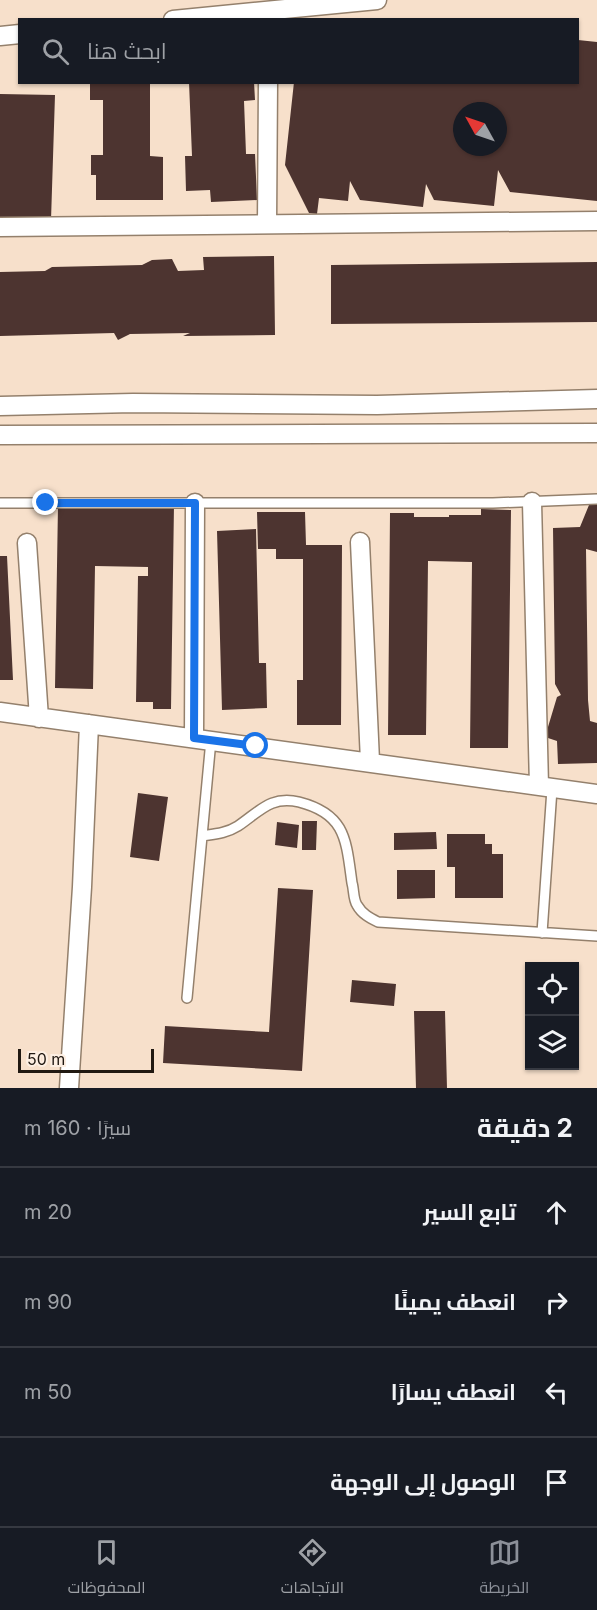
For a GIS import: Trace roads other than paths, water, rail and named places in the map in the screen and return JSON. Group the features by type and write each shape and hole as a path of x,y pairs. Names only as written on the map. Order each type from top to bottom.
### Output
{"street":[{"path":"193,18 377,0"},
{"path":"0,36 18,34"},
{"path":"267,224 268,84"},
{"path":"0,227 597,220"},
{"path":"0,406 134,403 377,405 597,399"},
{"path":"0,435 597,433"},
{"path":"532,502 545,788"},
{"path":"195,503 202,739"},
{"path":"360,542 370,761"},
{"path":"27,543 39,718"},
{"path":"0,712 370,761 597,794"},
{"path":"69,1088 82,887 89,724"}],"lane":[{"path":"0,503 532,502 597,499"},
{"path":"187,998 202,836 202,739"},
{"path":"542,933 545,788"},
{"path":"202,836 224,833 238,826 258,809 276,800 296,801 319,808 334,818 345,837 356,904 365,915 378,922 597,936"}]}
